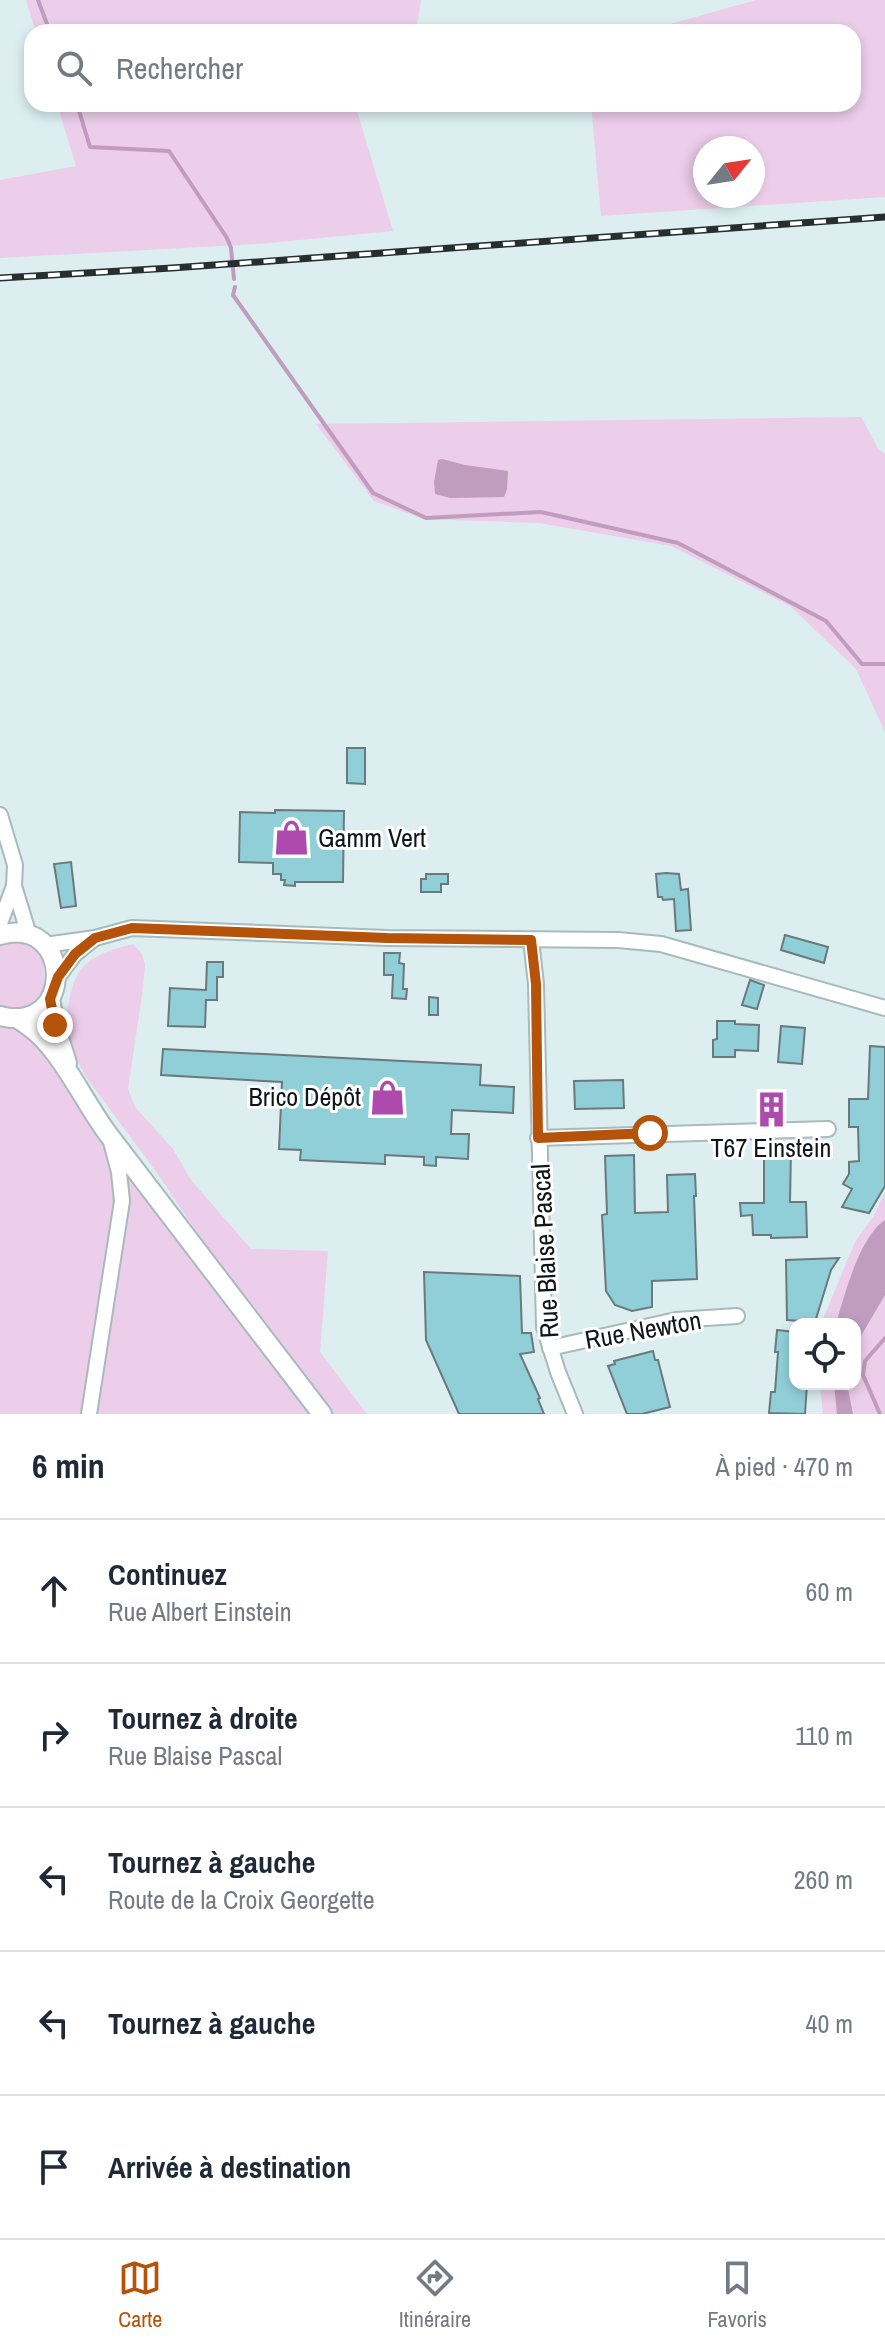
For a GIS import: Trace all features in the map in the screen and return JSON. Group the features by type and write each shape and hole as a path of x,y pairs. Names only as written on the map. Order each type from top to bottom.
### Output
{"main road":[{"path":"0,935 14,932 37,940 54,959 58,977 50,999 35,1013 8,1017"},
{"path":"50,999 71,1077"},
{"path":"8,1017 39,1034 108,1134 322,1414"}],"street":[{"path":"0,815 15,865 14,886 0,923"},
{"path":"14,886 37,940 95,938 132,928 387,938 618,940 661,944 885,1008"},
{"path":"58,977 75,954 95,938"},
{"name":"Rue Blaise Pascal","path":"531,940 536,984 544,1327 575,1414"},
{"path":"538,1138 828,1129"},
{"path":"89,1414 122,1201 119,1172 108,1134"},
{"name":"Rue Newton","path":"550,1348 676,1320 737,1316"}],"shaded area":[{"path":"26,0 421,0 417,24 34,24"},
{"path":"756,0 885,0 885,197 765,205 765,136 693,136 693,208 721,208 601,216 592,112 861,112 861,24 670,24"},
{"path":"59,112 357,112 393,231 258,244 0,258 0,180 76,166"},
{"path":"861,417 879,450 885,454 885,732 856,669 790,606 671,546 539,523 424,519 374,501 316,424"},
{"path":"438,460 508,471 504,497 450,498 435,494"},
{"path":"29,942 46,957 44,975 47,992 26,1007 0,1007 0,943"},
{"path":"133,944 142,954 145,965 128,1089 135,1107 173,1149 191,1180 251,1249 328,1251 320,1352 367,1414 333,1414 214,1258 157,1173 86,1077 60,1027 66,1023 72,990 82,968 101,954"},
{"path":"0,1024 30,1031 53,1060 77,1105 101,1138 114,1168 116,1205 83,1414 0,1414"},
{"path":"124,1173 133,1177 164,1225 203,1259 322,1414 93,1414"},
{"path":"885,1192 885,1414 823,1414 821,1390 861,1390 861,1318 823,1318 855,1242 873,1217"},
{"path":"885,1220 885,1295 861,1336 861,1318 838,1318 848,1283 876,1228"},
{"path":"835,1390 848,1390 853,1414 837,1414"}],"building":[{"path":"347,748 365,748 365,784 347,783"},
{"name":"Gamm Vert","path":"275,810 344,811 343,882 295,882 295,886 284,885 281,874 273,874 273,863 239,862 240,812 275,813"},
{"path":"71,862 76,906 61,908 54,864"},
{"path":"426,874 448,874 448,884 441,884 441,892 421,892 421,879 426,879"},
{"path":"656,874 679,874 681,890 688,889 691,930 676,931 674,899 658,897"},
{"path":"785,935 828,947 824,963 781,950"},
{"path":"384,953 400,953 399,963 404,964 403,989 407,989 406,999 392,998 393,975 384,975"},
{"path":"207,962 223,962 223,977 217,977 217,1000 206,1000 205,1027 168,1026 170,988 206,990"},
{"path":"750,980 764,985 757,1009 742,1005"},
{"path":"429,997 438,998 438,1015 429,1015"},
{"path":"717,1021 759,1025 758,1051 735,1050 735,1057 713,1057"},
{"path":"781,1026 805,1028 802,1064 778,1062"},
{"path":"870,1046 885,1047 885,1186 869,1213 842,1207 852,1189 843,1184 849,1174 849,1162 859,1161 858,1127 849,1127 849,1099 868,1099"},
{"name":"Brico Dépôt","path":"163,1049 481,1065 480,1085 514,1087 513,1113 452,1110 451,1134 469,1134 468,1159 436,1157 436,1166 424,1165 424,1157 385,1155 385,1164 300,1160 301,1150 279,1149 282,1082 161,1075"},
{"path":"623,1080 624,1108 575,1109 574,1081"},
{"path":"764,1148 791,1148 790,1202 806,1202 807,1237 753,1235 752,1215 741,1216 740,1203 764,1203"},
{"path":"634,1155 635,1213 668,1212 667,1175 695,1174 697,1279 652,1281 652,1307 632,1311 615,1305 606,1291 602,1215 607,1214 605,1156"},
{"path":"839,1258 831,1270 816,1318 787,1320 786,1260"},
{"path":"424,1272 520,1276 522,1333 531,1333 534,1352 520,1354 544,1414 459,1414 426,1340"},
{"path":"777,1330 789,1331 789,1390 807,1390 805,1414 769,1413 771,1392 775,1392 778,1352 775,1352"},
{"path":"653,1351 670,1407 642,1414 627,1414 608,1366 615,1364 614,1361"}],"waterway":[{"path":"38,0 47,24"},
{"path":"79,112 90,147 169,151 227,238 234,279"},
{"path":"235,287 233,295 373,493 426,518 541,512 678,543 826,621 862,664 885,664"},
{"path":"880,1414 863,1375 865,1361 885,1338"}],"railway":[{"path":"0,278 885,217"}],"place":[{"name":"Gamm Vert","path":"292,838"},
{"name":"Brico Dépôt","path":"387,1097"},
{"name":"T67 Einstein","path":"771,1109"}],"route":[{"path":"55,1025 50,999 58,977 75,954 95,938 132,928 531,940 536,984 538,1138 650,1133"}]}
